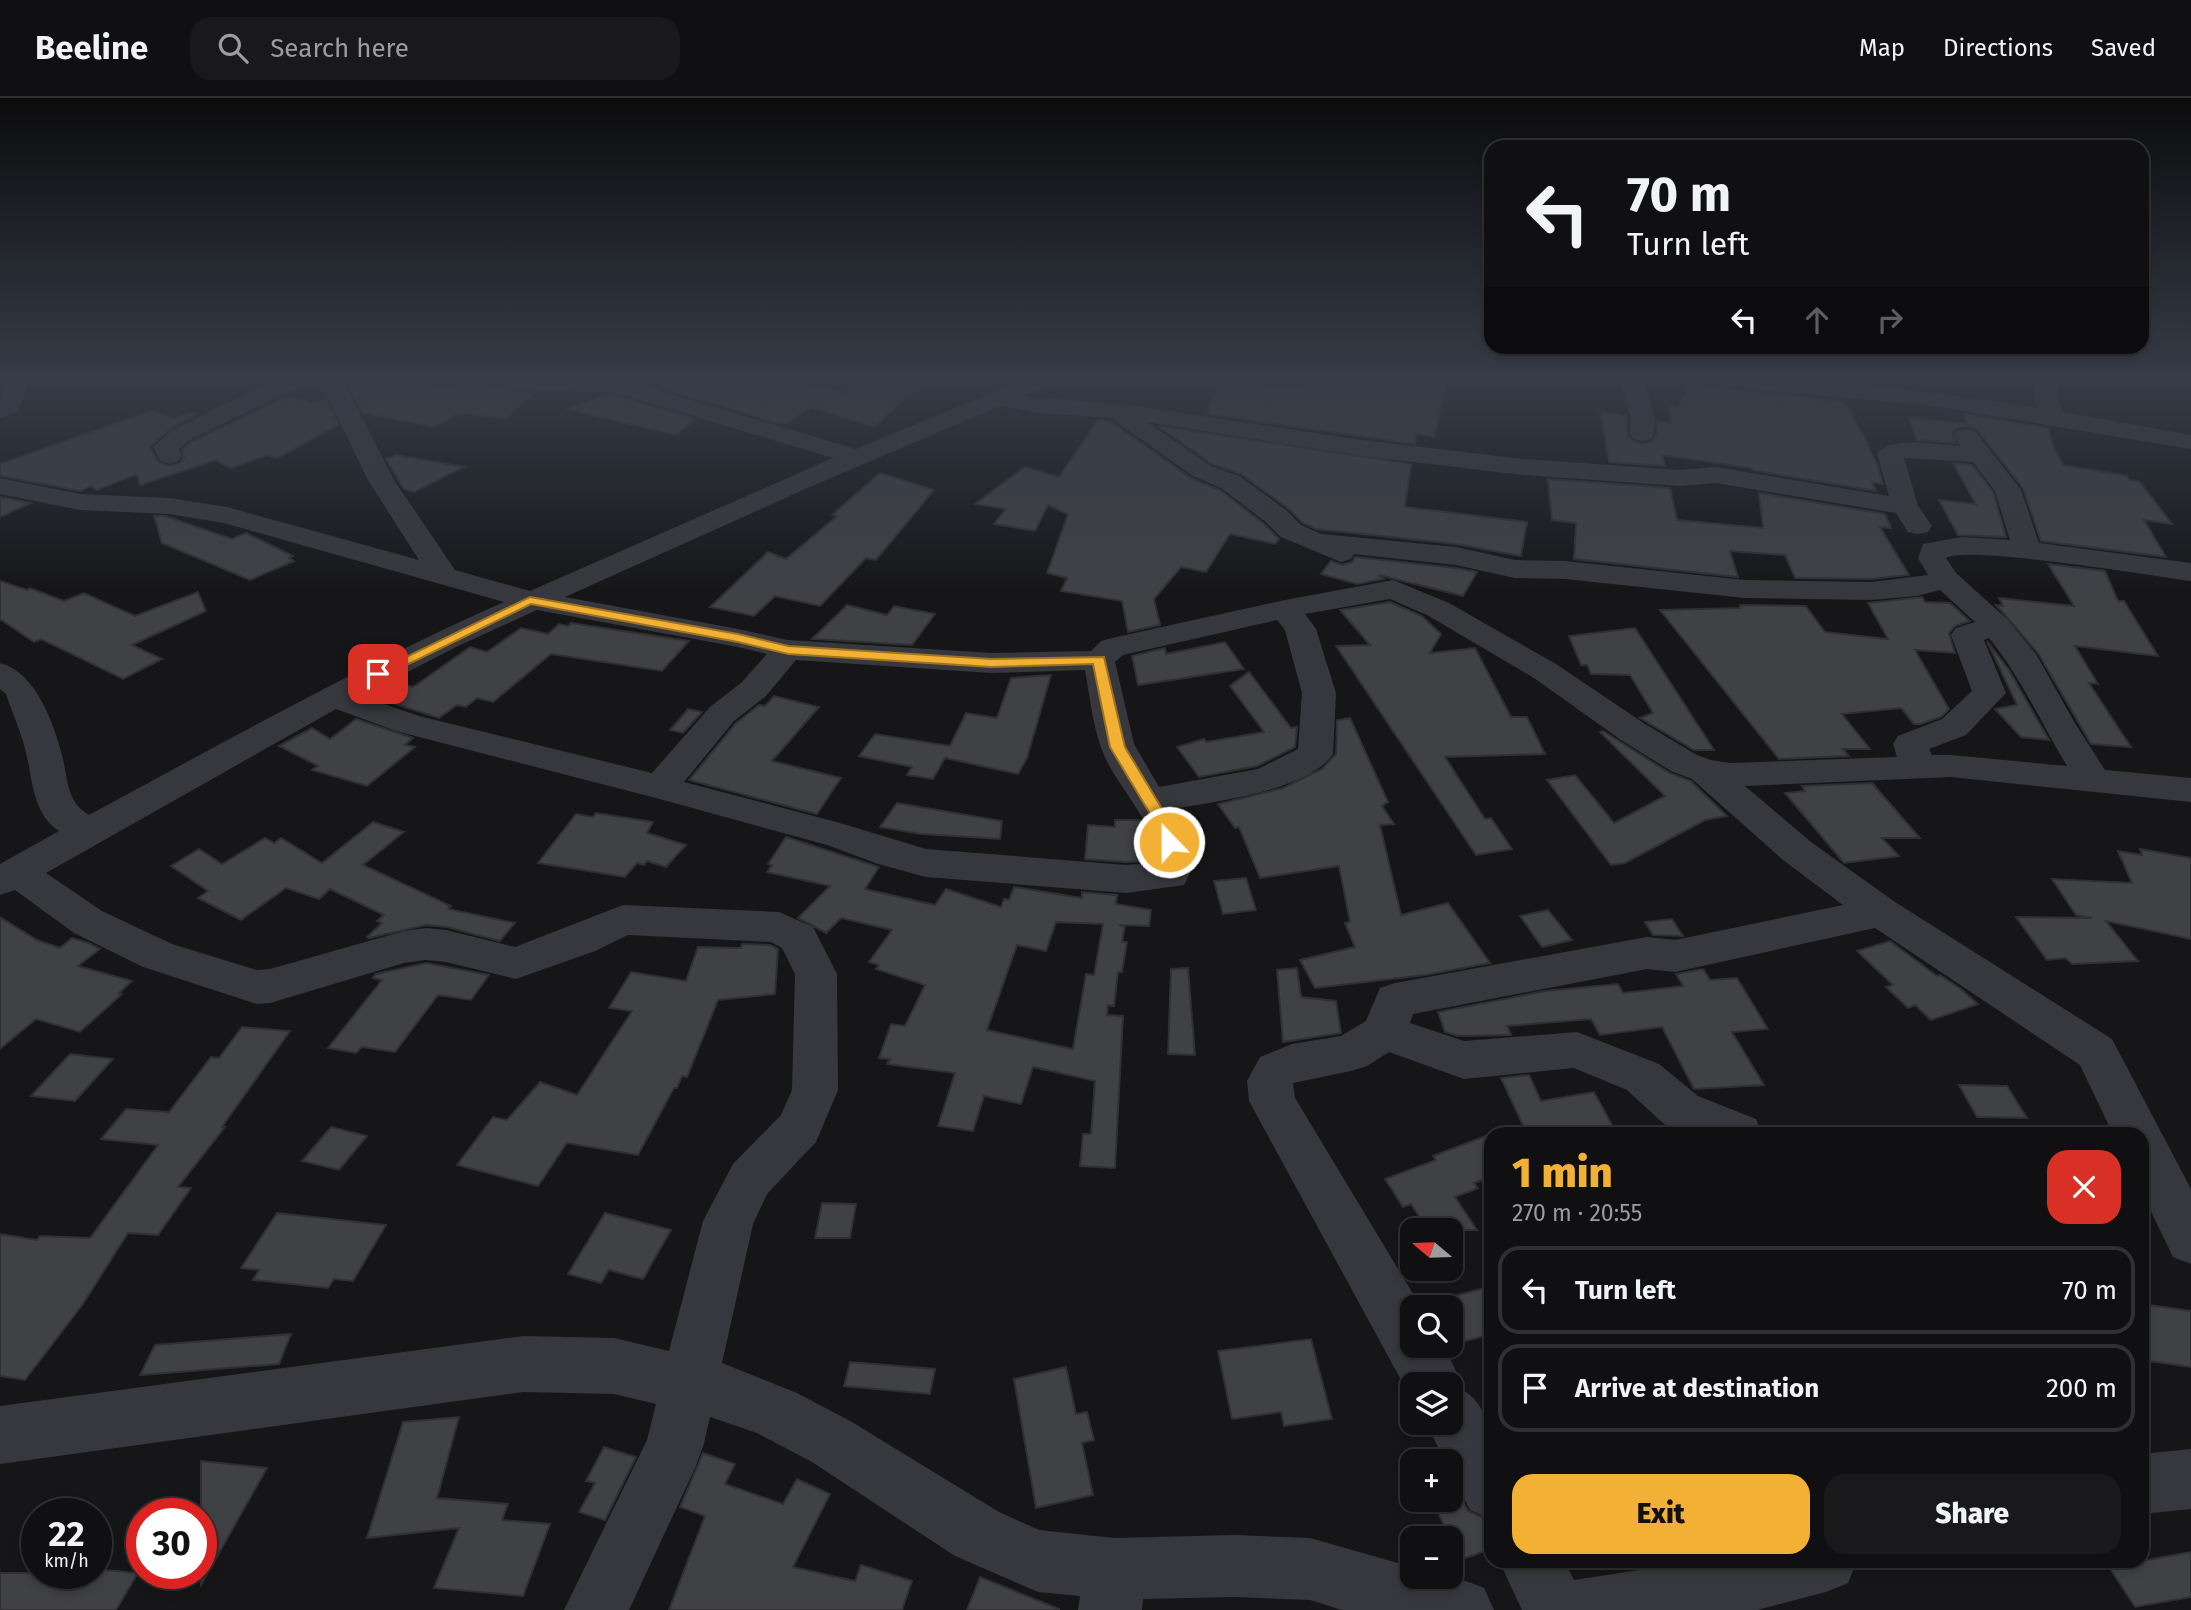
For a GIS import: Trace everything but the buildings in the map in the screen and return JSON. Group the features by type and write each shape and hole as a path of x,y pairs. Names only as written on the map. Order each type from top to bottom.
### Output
{"street":[{"path":"167,450 169,456"},
{"path":"364,450 405,523 444,575"},
{"path":"831,450 856,457"},
{"path":"8,876 333,697 530,600 874,450"},
{"path":"1171,450 1202,471 1230,482 1276,516 1291,531 1348,557 1393,589 1438,609 1545,671 1633,732 1684,763 1705,771 1730,775 1951,766 2191,790"},
{"path":"1375,450 1522,467 1680,478 1716,475 1905,506"},
{"path":"1981,455 1899,450 1890,454 1905,506 1939,564 2025,661 2059,726 2094,780"},
{"path":"1977,450 2008,490 2027,550"},
{"path":"0,486 80,502 169,506 227,515 530,600 738,638 788,650 991,663 1099,660 1112,648 1285,609 1393,589"},
{"path":"1318,542 1456,556 1515,569 1565,570 1745,589 1871,592 1917,587 1962,545 2027,550 2191,572"},
{"path":"1151,801 1268,779 1315,754 1320,693 1300,629 1285,609"},
{"path":"1918,767 1910,744 1954,727 1989,693 1967,635 1996,626"},
{"path":"660,787 722,714 754,689 788,650"},
{"path":"333,697 408,724 660,787 840,836 892,855 926,863 1126,879 1170,875 1175,863 1163,822 1118,747 1099,660"},
{"path":"0,673 21,690 45,757 50,789 56,804 67,819 88,832"},
{"path":"1705,771 1797,851 1881,912 2096,1052 2134,1127"},
{"path":"8,876 88,922 146,950 257,988 404,947 426,944 516,963 580,940 623,920 779,927 798,938 816,974 815,1090 799,1128 750,1179 728,1221 674,1447 596,1610"},
{"path":"1400,1322 1272,1101 1270,1081 1276,1070 1292,1063 1351,1053 1385,1032 1395,1000 1647,953 1675,956 1881,912"},
{"path":"1385,1032 1464,1060 1577,1051 1643,1077 1681,1110 1722,1127"},
{"path":"2149,1157 2191,1240"},
{"path":"0,1435 523,1364 614,1366 732,1394 788,1419 832,1442 908,1493 977,1534 1112,1590 1235,1566 1310,1569 1386,1592 1462,1610"},
{"path":"1462,1435 1484,1476"},
{"path":"2149,1483 2191,1479"},
{"path":"1534,1568 1556,1610"},
{"path":"1578,1610 1714,1590 1799,1568"}],"route":[{"path":"378,674 530,600 738,638 788,650 991,663 1099,660 1118,747 1163,822 1169,842"}]}
